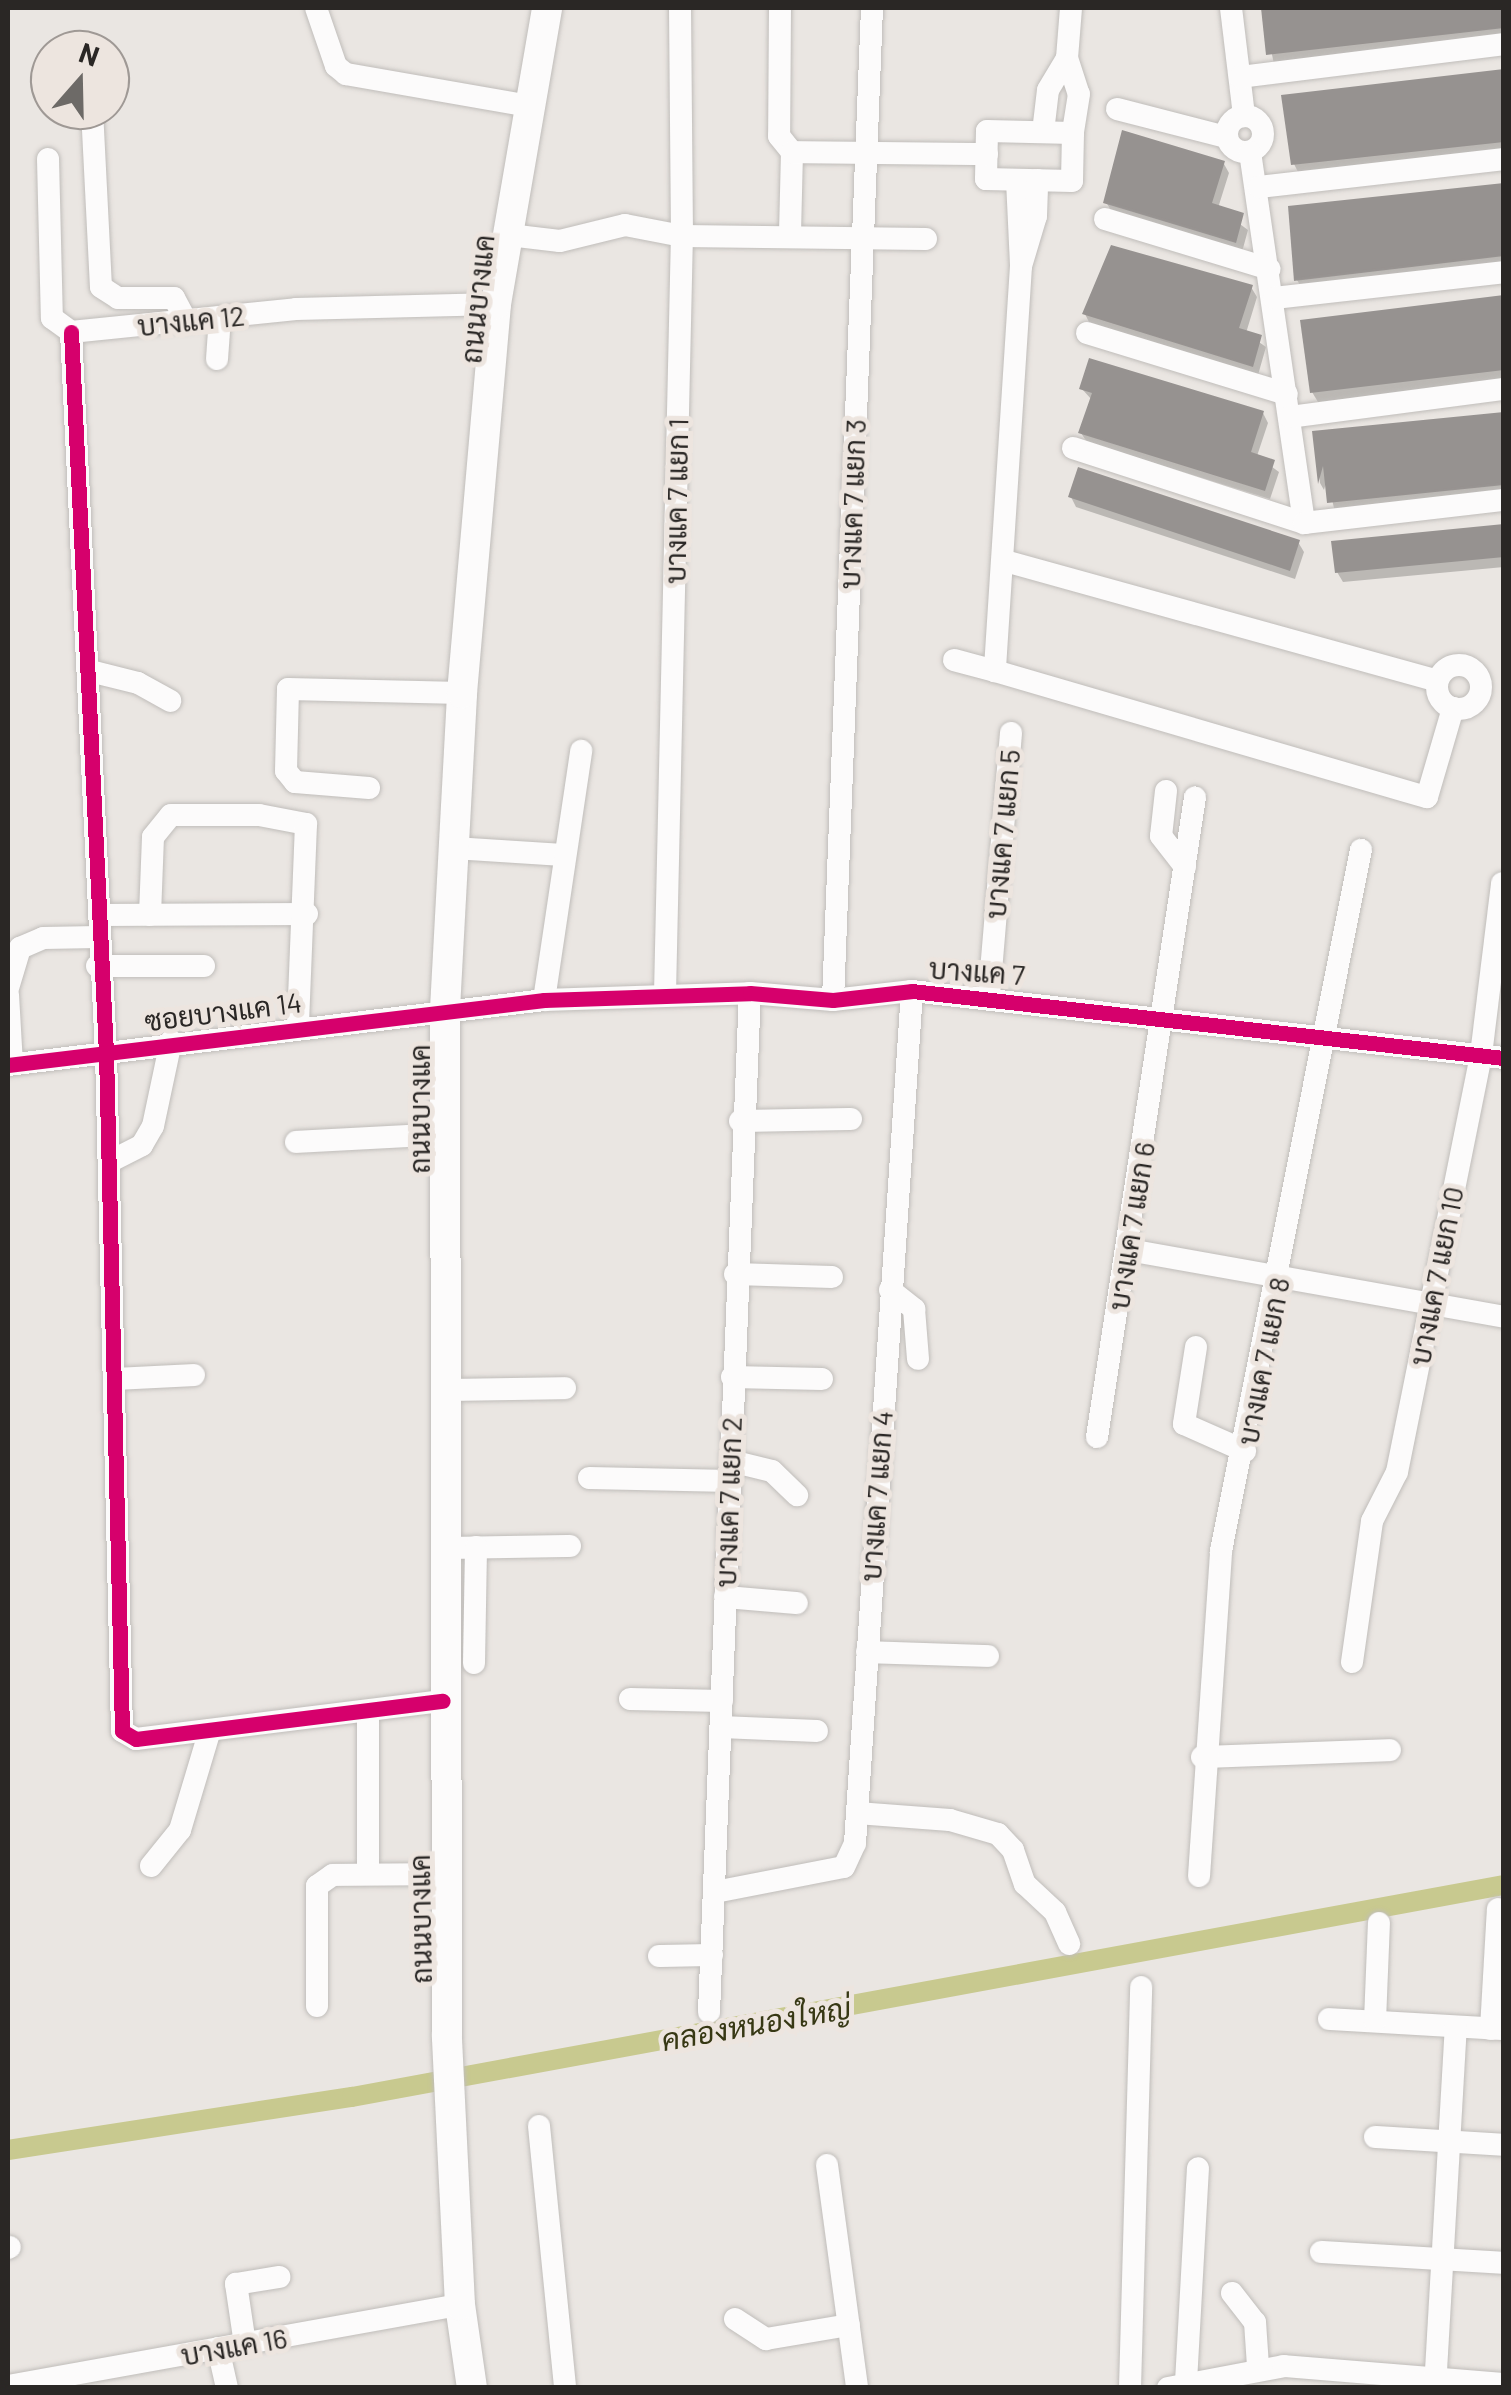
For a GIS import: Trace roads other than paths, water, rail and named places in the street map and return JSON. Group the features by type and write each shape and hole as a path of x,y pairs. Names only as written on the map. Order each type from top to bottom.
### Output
{"main road":[{"name":"ถนนบางแค","path":"472,2388 460,2306 448,2111 443,1701 445,1009 462,693 496,304 546,8"}],"street":[{"path":"316,8 336,66 346,74 529,106"},
{"name":"บางแค 7 แยก 1","path":"666,994 682,236 680,8"},
{"path":"780,8 779,136 792,152 790,236"},
{"name":"บางแค 7 แยก 3","path":"832,1000 872,8"},
{"path":"1071,8 1067,58 1079,94 1072,182 986,180 988,131 1073,133"},
{"path":"1230,8 1244,116"},
{"path":"1240,77 1504,44"},
{"path":"1043,132 1048,90 1067,58"},
{"path":"1116,110 1226,138 1232,148 1250,152"},
{"path":"1226,138 1232,120 1244,116 1255,119 1263,134 1250,152 1259,188 1304,523"},
{"path":"93,130 100,286 118,298 174,298 186,321"},
{"path":"792,152 865,149 987,154"},
{"path":"48,159 52,318 71,332 90,671 97,966 106,1052 116,1379 122,1731 136,1739 443,1701"},
{"path":"1259,188 1504,159"},
{"path":"995,671 1028,180"},
{"path":"1105,219 1270,268"},
{"path":"509,235 560,241 625,226 682,236 926,239"},
{"path":"1274,298 1504,272"},
{"name":"บางแค 12","path":"71,332 220,317 496,304"},
{"path":"217,359 220,317"},
{"path":"1087,333 1288,406 1504,390"},
{"path":"1072,448 1304,523 1504,500"},
{"path":"1005,561 1438,681"},
{"path":"954,660 1427,798 1453,708"},
{"path":"1465,666 1476,674 1479,695 1466,708 1453,708 1442,701 1438,681 1445,670 1465,666"},
{"path":"90,671 138,683 170,701"},
{"path":"369,788 295,782 286,772 288,689 462,693"},
{"path":"1479,695 1504,702"},
{"name":"บางแค 7 แยก 5","path":"989,995 1011,733"},
{"path":"544,1000 581,751"},
{"path":"1166,791 1162,836 1185,867"},
{"name":"บางแค 7 แยก 6","path":"1097,1437 1195,798"},
{"path":"150,915 153,837 170,815 259,815 306,824 306,914 298,1026"},
{"path":"453,848 564,855"},
{"name":"บางแค 7 แยก 8","path":"1199,1876 1202,1757 1221,1551 1280,1279 1361,850"},
{"name":"บางแค 7 แยก 10","path":"1352,1662 1375,1505 1397,1472 1430,1305 1492,1056 1502,883"},
{"path":"10,1064 8,992 20,948 43,938 150,915 306,914"},
{"path":"97,966 204,966"},
{"name":"บางแค 7","path":"445,1009 666,994 750,992 832,1000 912,991 989,995 1163,1014 1492,1056"},
{"name":"บางแค 7 แยก 4","path":"715,1892 844,1867 854,1850 912,991"},
{"name":"บางแค 7 แยก 2","path":"709,2012 731,1471 740,1120 750,992"},
{"name":"ซอยบางแค 14","path":"10,1064 445,1009"},
{"path":"109,1162 142,1145 153,1126 171,1042"},
{"path":"740,1120 851,1119"},
{"path":"296,1142 444,1134"},
{"path":"1128,1250 1504,1317"},
{"path":"735,1274 832,1277"},
{"path":"890,1290 914,1309 918,1359"},
{"path":"1196,1347 1184,1424 1245,1451"},
{"path":"116,1379 194,1375"},
{"path":"732,1377 822,1379"},
{"path":"444,1390 565,1388"},
{"path":"590,1478 772,1471 797,1495"},
{"path":"444,1548 570,1546"},
{"path":"474,1663 476,1547"},
{"path":"725,1598 797,1602"},
{"path":"867,1652 988,1656"},
{"path":"630,1698 722,1701"},
{"path":"368,1711 368,1874"},
{"path":"721,1727 817,1730"},
{"path":"151,1866 180,1830 210,1730"},
{"path":"1202,1757 1390,1750"},
{"path":"857,1813 950,1820 998,1834 1013,1850 1025,1884 1056,1912 1069,1944"},
{"path":"318,2006 317,1886 333,1875 444,1874"},
{"path":"1330,2019 1498,2029 1498,1909"},
{"path":"1375,2021 1379,1923"},
{"path":"659,1956 712,1955"},
{"path":"1130,2388 1141,1987"},
{"path":"1435,2383 1456,2028"},
{"path":"539,2126 565,2388"},
{"path":"1376,2138 1504,2144"},
{"path":"826,2166 858,2388"},
{"path":"1198,2168 1177,2385 1258,2366 1435,2383 1504,2384"},
{"path":"1321,2252 1504,2263"},
{"path":"245,2344 236,2284 280,2276"},
{"path":"1232,2293 1256,2322 1258,2366"},
{"name":"บางแค 16","path":"8,2386 460,2306"},
{"path":"735,2320 766,2339 849,2325"},
{"path":"218,2348 227,2388"}],"waterway":[{"name":"คลองหนองใหญ่","path":"8,2150 352,2097 1504,1885"}]}
